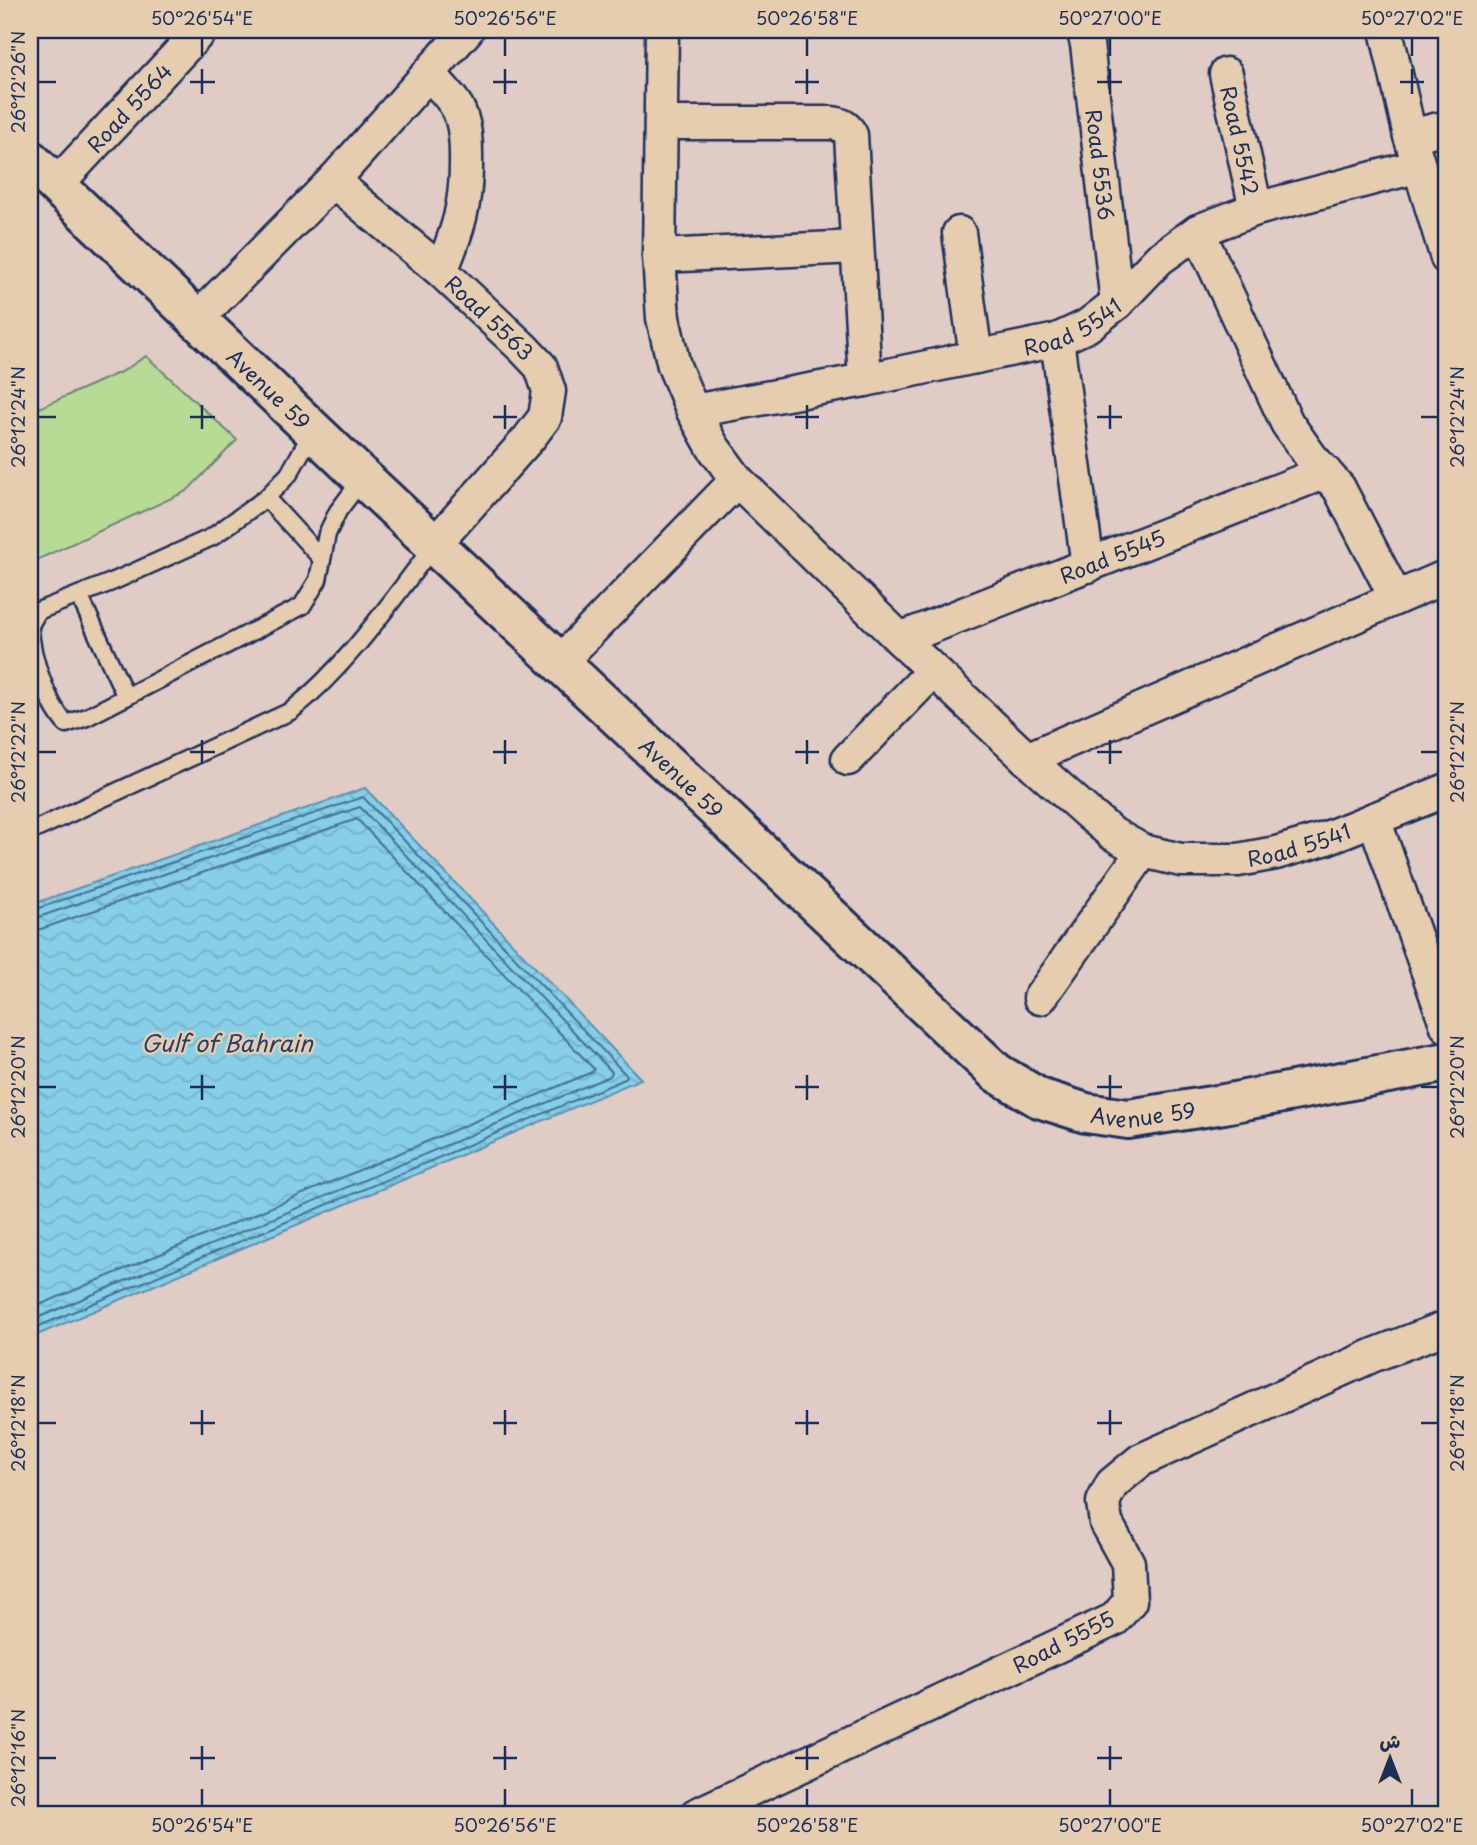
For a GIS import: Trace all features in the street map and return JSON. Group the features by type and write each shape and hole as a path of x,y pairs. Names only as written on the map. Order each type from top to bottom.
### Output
{"street":[{"name":"Road 5564","path":"44,172 201,30"},
{"path":"196,320 333,181 467,30"},
{"name":"Road 5541","path":"662,30 659,256 663,318 674,366 693,411 713,447 737,480 933,671 1027,760 1113,834 1143,851 1181,860 1238,860 1276,853 1324,839 1447,790"},
{"name":"Road 5536","path":"1083,30 1087,44 1117,303"},
{"path":"1386,30 1414,151 1447,258"},
{"path":"429,73 456,107 466,140 465,201 461,220 441,271"},
{"name":"Road 5542","path":"1226,74 1256,209"},
{"path":"660,123 839,123 847,128 851,135 865,380"},
{"name":"Road 5541","path":"693,411 865,380 1057,340 1087,326 1117,303 1159,259 1198,232 1414,151 1447,127"},
{"name":"Avenue 59","path":"44,172 313,431 997,1073 1039,1098 1086,1112 1128,1119 1224,1104 1447,1062"},
{"name":"Road 5563","path":"333,181 441,271 541,367 549,391 545,417 434,545"},
{"path":"1198,232 1287,423 1298,441 1339,488 1396,598"},
{"path":"959,233 976,357"},
{"path":"659,256 857,247"},
{"path":"1057,340 1088,566"},
{"name":"Road 5545","path":"900,639 1325,472"},
{"path":"560,662 737,480"},
{"path":"1027,760 1447,576"},
{"path":"848,760 933,671"},
{"path":"1374,819 1447,1026"},
{"path":"1040,998 1143,851"},
{"name":"Road 5555","path":"695,1815 1115,1619 1130,1601 1128,1563 1106,1523 1103,1502 1112,1484 1141,1460 1374,1355 1447,1327"}],"lane":[{"path":"313,431 289,474 266,498 212,537 38,611 30,627 31,645 56,712 66,724 87,717 302,606 318,580 327,534 338,512 363,478"},
{"path":"266,498 323,559"},
{"path":"30,832 291,711 316,691 336,669 434,545"},
{"path":"79,595 126,697"}],"green space":[{"path":"146,356 237,440 187,491 30,563 30,412 123,371"}],"water":[{"name":"Gulf of Bahrain","path":"365,788 641,1079 30,1338 30,905"}]}
